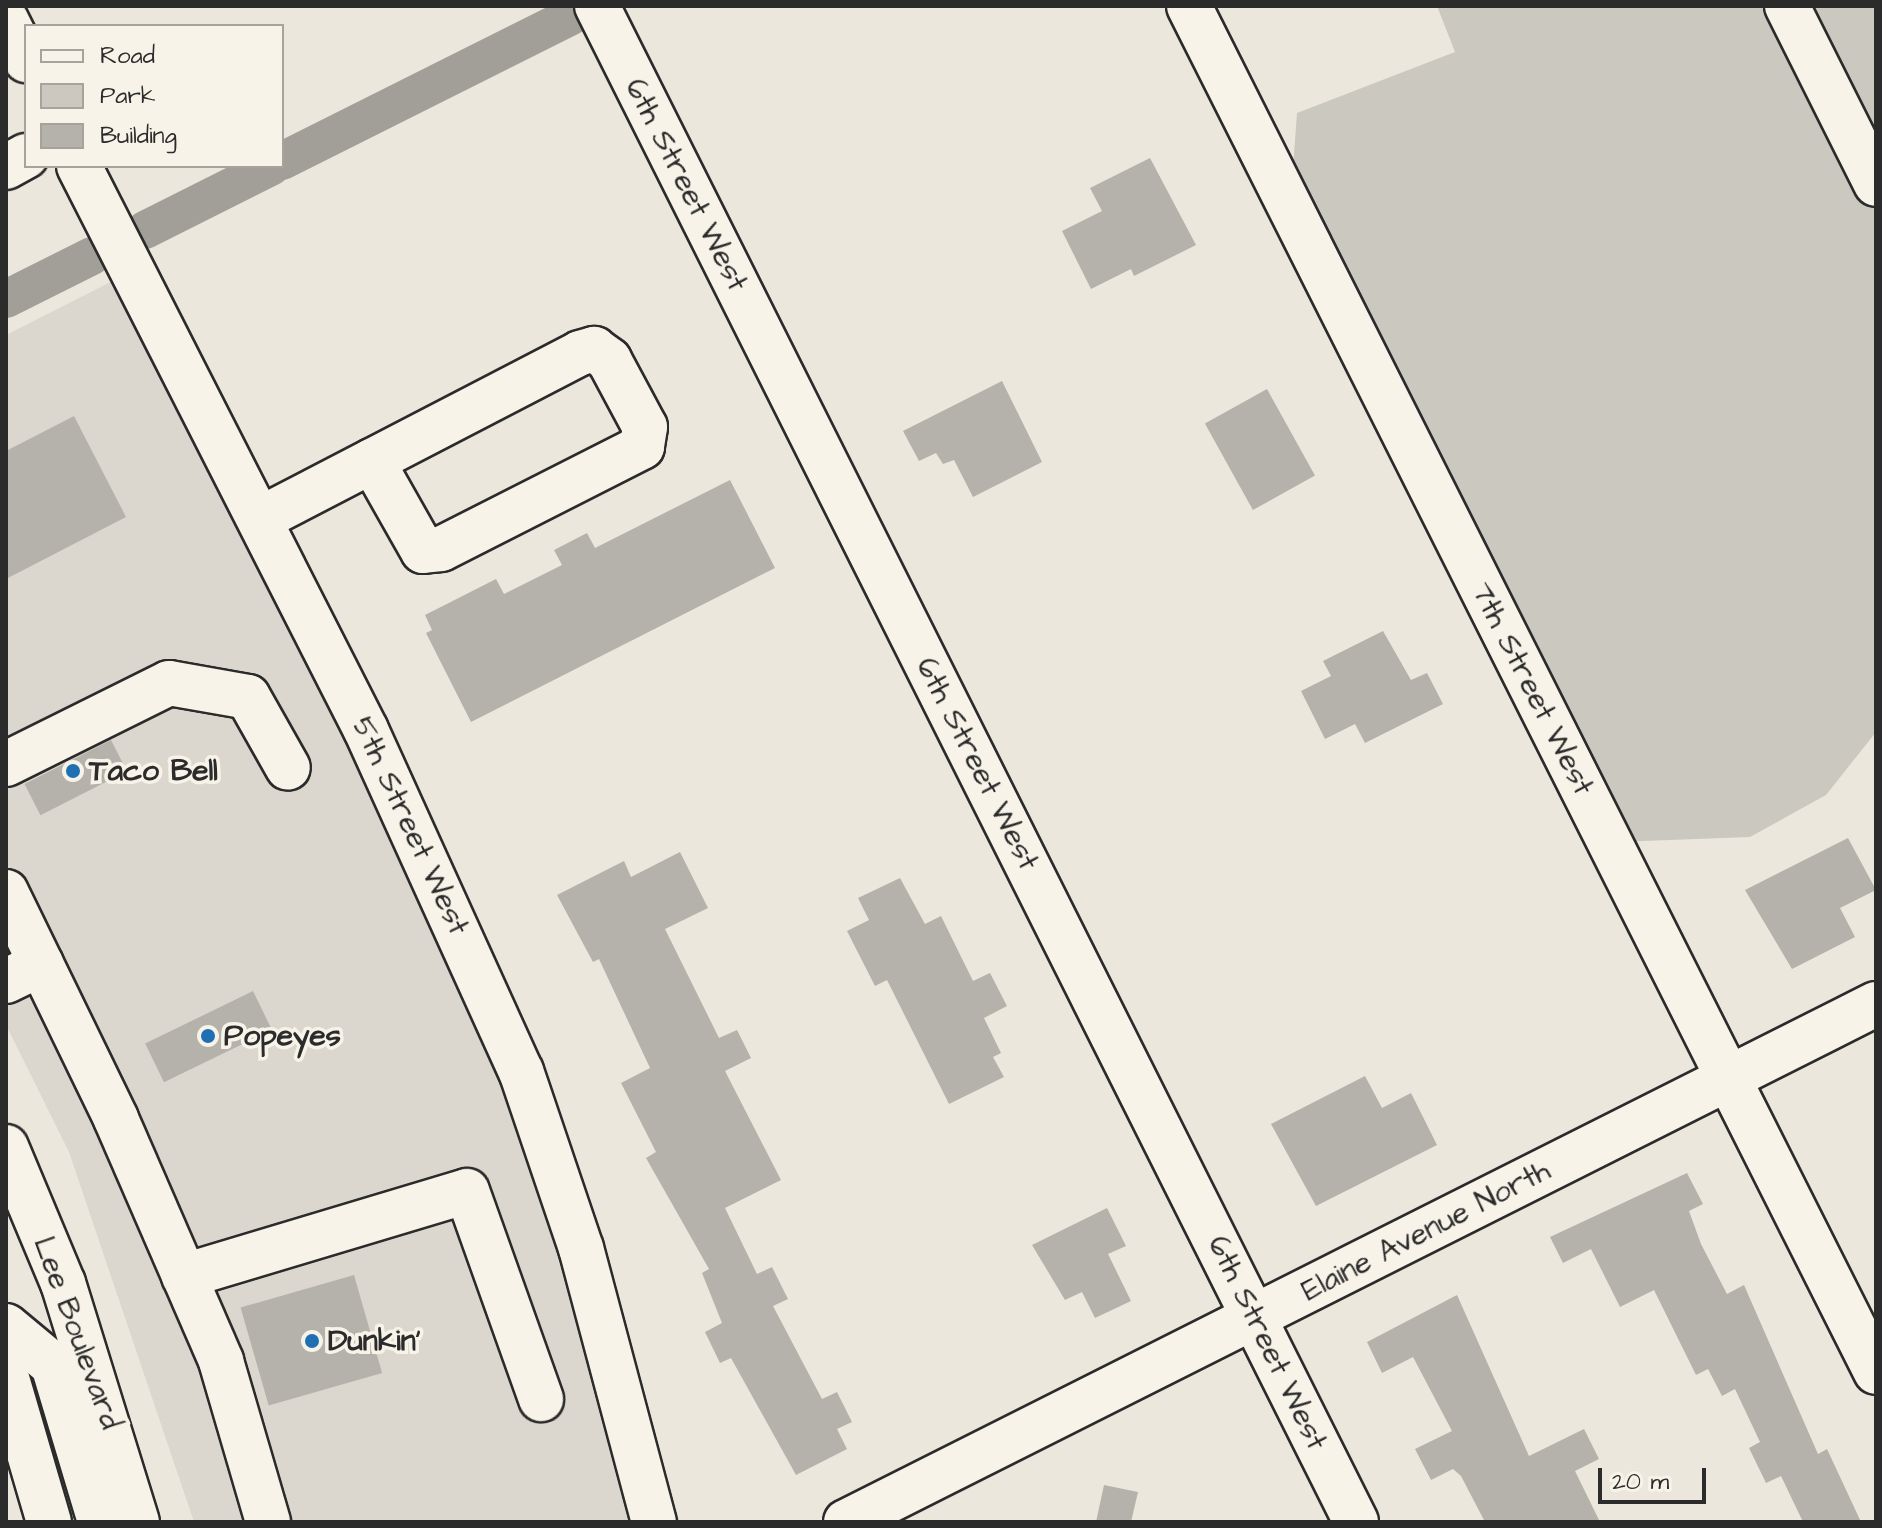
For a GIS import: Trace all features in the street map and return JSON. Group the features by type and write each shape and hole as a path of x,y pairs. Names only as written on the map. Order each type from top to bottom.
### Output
{"street":[{"name":"6th Street West","path":"597,6 1356,1522"},
{"name":"7th Street West","path":"1189,6 1876,1372"},
{"path":"1787,6 1876,184"},
{"path":"6,20 24,56"},
{"path":"6,167 24,157"},
{"name":"5th Street West","path":"80,168 366,730 521,1071 598,1306 654,1522"},
{"path":"260,519 372,461 594,349 609,360 645,427 642,447 441,549 423,551 372,461"},
{"path":"6,764 169,683 248,697 288,768"},
{"path":"6,892 24,973 184,1276 221,1361 268,1522"},
{"name":"Elaine Avenue North","path":"846,1522 1876,1004"},
{"name":"Lee Boulevard","path":"6,1147 63,1283 137,1522"},
{"path":"184,1276 467,1191 541,1399"},
{"path":"6,1326 53,1365 100,1522"},
{"path":"6,1375 49,1522"}],"shaded area":[{"path":"146,264 585,1197 653,1522 194,1522 69,1152 6,1025 6,335"}],"green space":[{"path":"1437,6 1876,6 1876,732 1826,795 1750,837 1616,842 1290,208 1297,113 1455,52"}],"building":[{"path":"1150,158 1196,245 1134,276 1131,269 1091,289 1062,231 1102,211 1090,188"},
{"path":"1002,381 1042,462 973,497 954,460 943,464 936,453 919,461 903,431"},
{"path":"1267,389 1315,476 1253,510 1205,423"},
{"path":"74,416 126,517 6,579 6,451"},
{"path":"730,480 775,568 471,722 426,633 432,630 425,615 496,579 504,594 562,565 554,550 587,533 595,548"},
{"path":"1383,631 1411,680 1427,673 1443,704 1365,743 1355,724 1325,739 1301,691 1331,676 1323,661"},
{"name":"Taco Bell","path":"111,740 127,771 40,815 25,784"},
{"path":"1848,838 1876,890 1840,908 1855,937 1792,969 1745,890"},
{"path":"680,852 708,908 665,929 719,1038 737,1030 751,1058 725,1071 781,1180 725,1208 757,1274 772,1267 788,1299 773,1306 822,1399 837,1392 852,1422 837,1429 847,1449 796,1475 731,1358 720,1363 705,1332 722,1323 702,1273 709,1269 646,1158 656,1152 621,1083 650,1068 599,959 593,962 557,895 624,861 631,877"},
{"path":"900,878 925,924 941,916 973,981 990,973 1007,1006 984,1018 1001,1053 993,1057 1004,1077 949,1104 887,980 875,986 847,931 869,920 858,898"},
{"name":"Popeyes","path":"253,991 272,1030 164,1082 145,1044"},
{"path":"1365,1076 1382,1108 1411,1093 1437,1145 1316,1206 1271,1124"},
{"path":"1687,1173 1703,1204 1689,1211 1701,1244 1727,1294 1744,1285 1818,1454 1827,1449 1861,1522 1803,1522 1781,1476 1766,1483 1749,1448 1760,1442 1735,1389 1722,1396 1708,1369 1696,1375 1654,1290 1620,1307 1591,1249 1563,1263 1550,1237"},
{"path":"1107,1208 1126,1246 1108,1254 1131,1301 1095,1318 1082,1292 1065,1300 1032,1245"},
{"name":"Dunkin'","path":"354,1275 382,1373 269,1406 241,1308"},
{"path":"1457,1295 1529,1456 1584,1429 1599,1459 1575,1471 1600,1522 1485,1522 1461,1476 1453,1469 1431,1480 1415,1449 1452,1431 1413,1357 1382,1373 1367,1342"},
{"path":"1104,1485 1138,1492 1131,1522 1096,1522"}],"waterway":[{"path":"284,160 570,17"},
{"path":"145,230 268,168"},
{"path":"6,299 92,256"}],"place":[{"name":"Taco Bell","path":"73,771"},
{"name":"Popeyes","path":"208,1036"},
{"name":"Dunkin'","path":"312,1341"}]}
